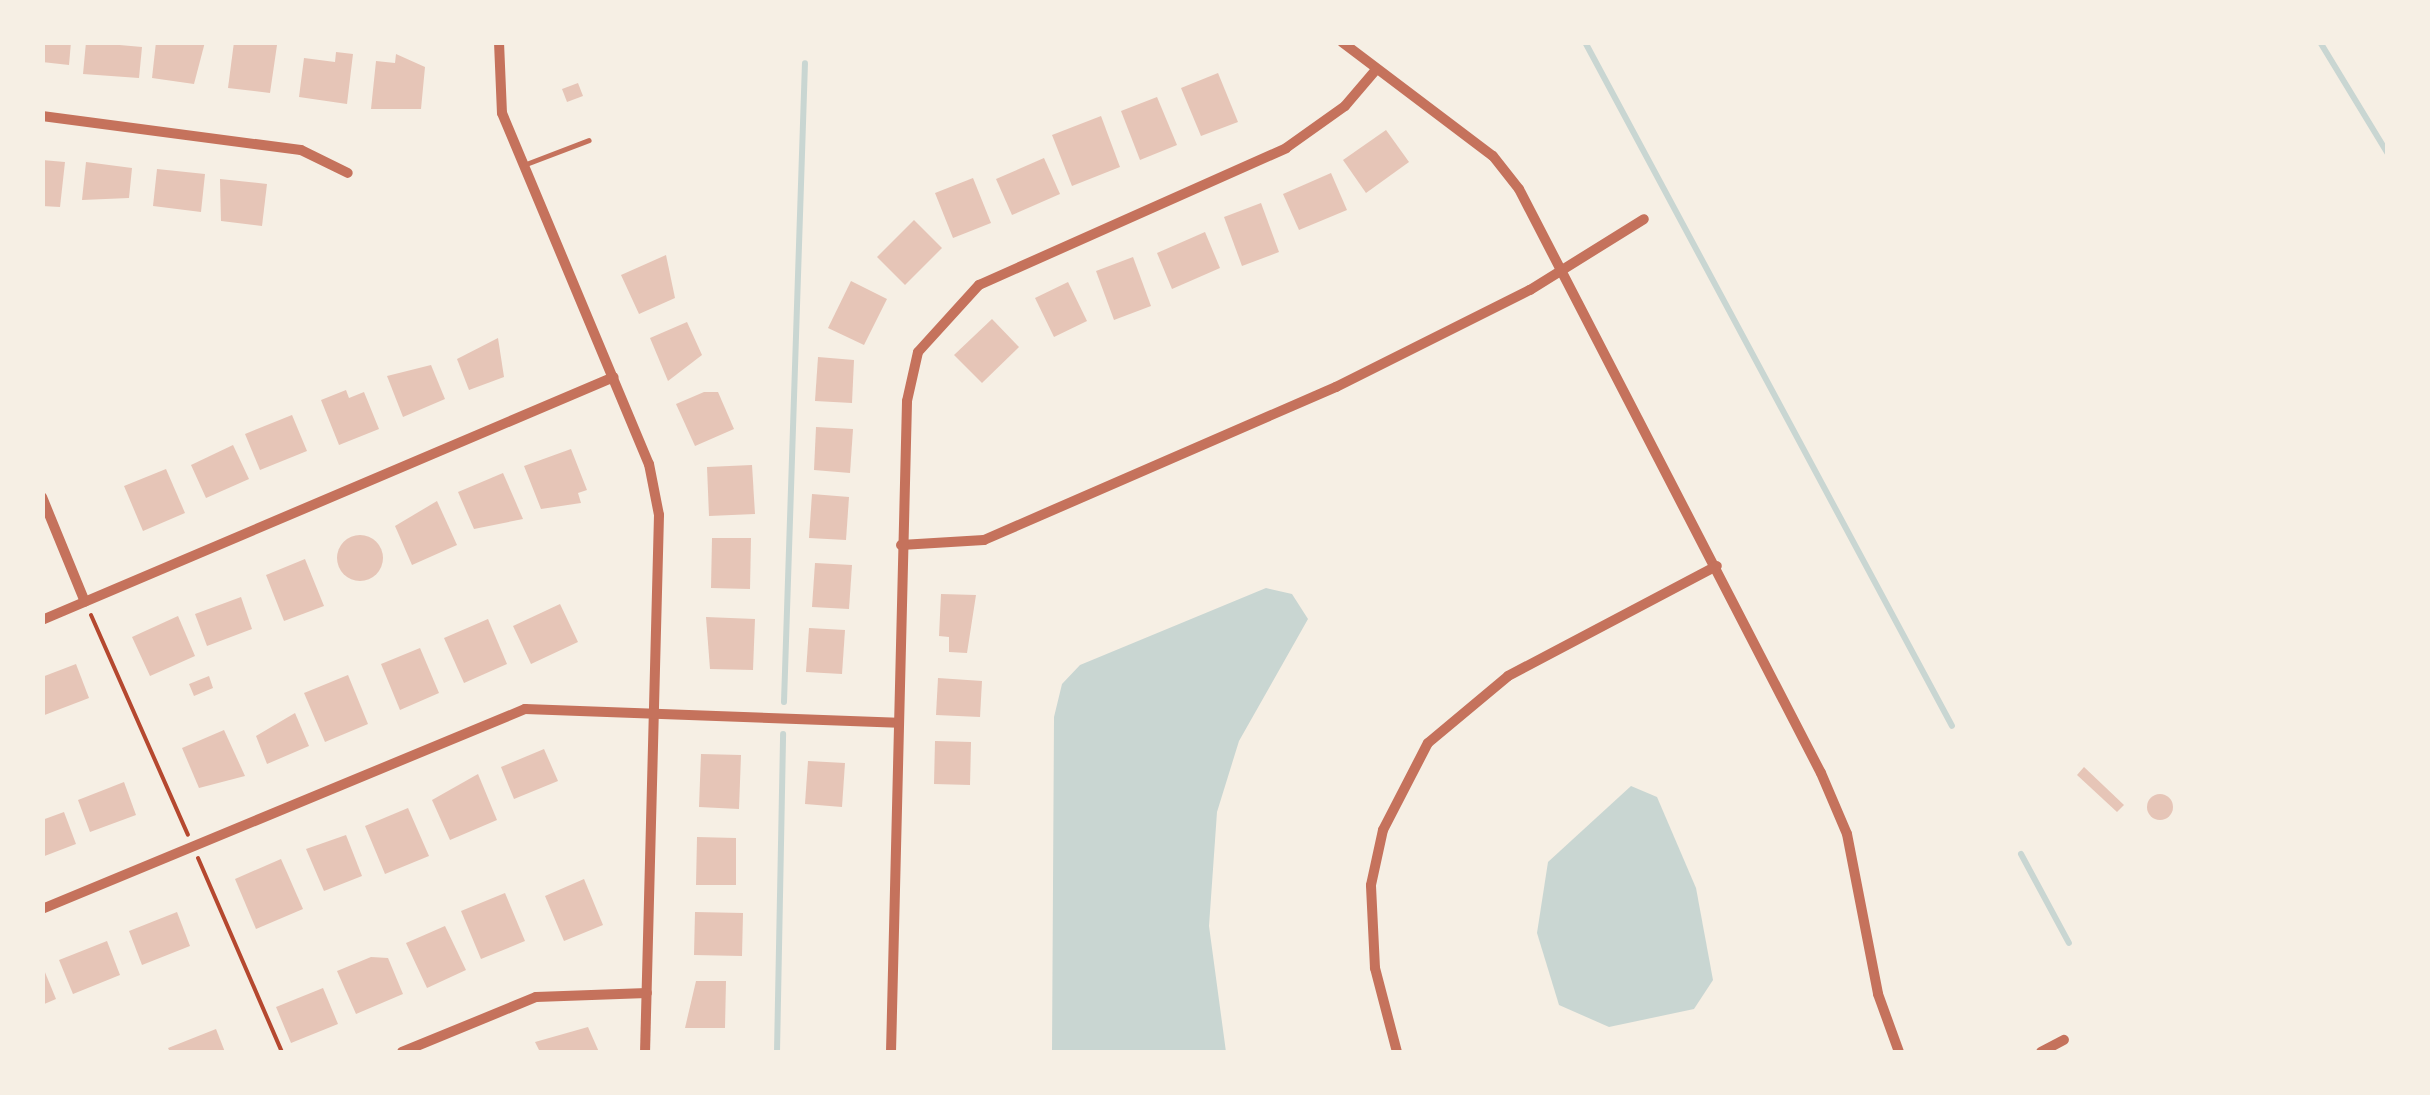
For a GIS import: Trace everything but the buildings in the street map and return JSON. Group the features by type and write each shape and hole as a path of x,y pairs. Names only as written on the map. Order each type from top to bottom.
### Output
{"street":[{"path":"499,42 499,96 524,166 614,378 659,516 658,712 645,1052"},
{"path":"1342,42 1374,72 1493,156 1563,270 1717,566 1847,834 1878,994 1899,1052"},
{"path":"890,1052 901,545 910,379 952,304 1007,268 1286,148 1345,106 1374,72"},
{"path":"42,116 300,150 348,173"},
{"path":"901,545 984,540 1336,388 1563,270 1644,219"},
{"path":"42,620 614,378"},
{"path":"42,497 85,602"},
{"path":"1397,1052 1375,968 1370,886 1383,830 1428,743 1508,676 1717,566"},
{"path":"42,909 496,716 658,712 898,723"},
{"path":"402,1052 536,997 647,994"},
{"path":"2040,1052 2064,1040"}],"lane":[{"path":"524,166 589,140"}],"path":[{"path":"85,602 282,1052"}],"shaded area":[{"path":"1266,588 1292,594 1308,619 1239,741 1217,812 1209,926 1226,1052 1052,1052 1054,717 1062,684 1080,665"},
{"path":"1631,786 1657,797 1696,888 1713,980 1694,1009 1609,1027 1559,1005 1537,933 1548,862"}],"waterway":[{"path":"1585,42 1952,726"},
{"path":"2320,42 2388,154"},
{"path":"784,702 805,63"},
{"path":"777,1052 783,734"},
{"path":"2021,854 2069,943"}]}
